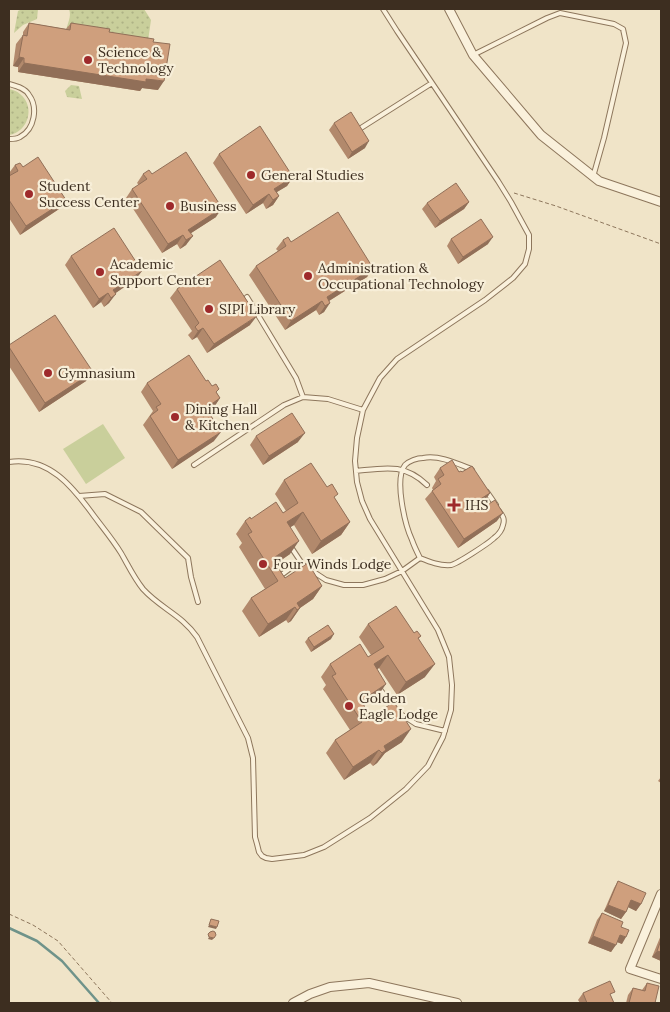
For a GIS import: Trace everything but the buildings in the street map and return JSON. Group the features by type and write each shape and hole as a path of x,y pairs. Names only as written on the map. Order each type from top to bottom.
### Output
{"street":[{"path":"449,9 473,55 541,135 599,181 661,202"},
{"path":"661,894 630,969 661,979"},
{"path":"293,1003 310,994 330,987 369,983 457,1003"}],"lane":[{"path":"9,462 28,461 62,477 108,533 143,588 152,598 190,627 197,637 252,749 256,837 259,852 262,856 272,859 304,855 324,847 370,818 406,789 428,766 443,737 451,710 452,685 449,657 438,630 370,520 357,482 355,461 356,438 363,410 380,378 397,359 485,300 513,278 525,264 529,249 529,235 504,190 383,9"},
{"path":"473,55 560,13 614,24 623,29 626,44 593,177"},
{"path":"361,128 432,83"},
{"path":"9,84 28,93 34,104 34,117 29,130 20,137 9,139"},
{"path":"247,297 296,378 303,397"},
{"path":"194,465 284,405 303,397 328,399 363,410"},
{"path":"477,477 471,468 438,458 424,457 406,464 400,487 401,499 411,540 420,558 443,565 453,564 493,540 504,524 504,518 482,485"},
{"path":"356,471 393,468 403,470 421,479 427,485"},
{"path":"79,496 105,494 141,512 188,558 198,602"},
{"path":"288,541 303,565 326,580 344,585 363,584 385,579 402,571 420,558"},
{"path":"278,577 300,561"},
{"path":"374,681 395,710 405,718 416,724 445,731"}],"path":[{"path":"504,190 556,206 661,244"},
{"path":"9,914 34,925 58,941 112,1003"}],"green space":[{"path":"22,9 38,9 37,19 23,25 14,33 18,11"},
{"path":"69,9 144,9 151,20 147,48 66,32 70,17"},
{"path":"71,85 79,86 82,99 67,97 65,91"},
{"path":"9,89 18,92 25,99 29,112 28,118 21,129 9,135"},
{"path":"103,424 125,458 86,484 63,449"}],"waterway":[{"path":"9,928 37,941 62,961 99,1003"}],"place":[{"name":"Science & Technology","path":"88,60"},
{"name":"General Studies","path":"251,175"},
{"name":"Student Success Center","path":"29,194"},
{"name":"Business","path":"170,206"},
{"name":"Academic Support Center","path":"100,272"},
{"name":"Administration & Occupational Technology","path":"308,276"},
{"name":"SIPI Library","path":"209,309"},
{"name":"Gymnasium","path":"48,373"},
{"name":"Dining Hall & Kitchen","path":"175,417"},
{"name":"IHS","path":"454,505"},
{"name":"Four Winds Lodge","path":"263,564"},
{"name":"Golden Eagle Lodge","path":"349,706"}]}
